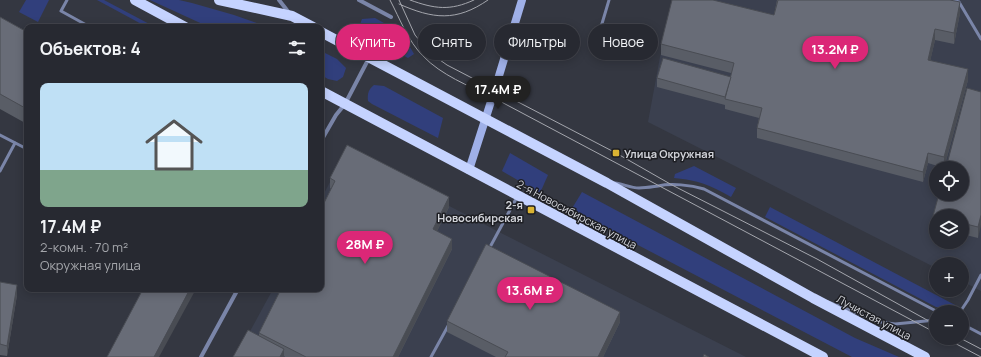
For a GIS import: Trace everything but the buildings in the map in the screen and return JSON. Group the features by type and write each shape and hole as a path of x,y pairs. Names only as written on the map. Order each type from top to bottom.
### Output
{"main road":[{"path":"135,0 179,24"},
{"path":"219,0 292,16 307,24"},
{"path":"468,170 495,90 522,0"},
{"name":"Лучистая улица","path":"324,34 336,40"},
{"name":"Лучистая улица","path":"373,60 485,117 813,298 925,357"},
{"name":"2-я Новосибирская улица","path":"324,93 823,357"}],"street":[{"path":"279,0 292,16"},
{"path":"359,0 391,17"},
{"path":"324,136 336,115 345,104 368,60"},
{"path":"201,357 236,292"}],"lane":[{"path":"67,0 60,11 84,24"},
{"path":"602,24 609,0"},
{"path":"953,0 959,2 981,39"},
{"path":"0,135 24,148"},
{"path":"0,171 15,143"},
{"path":"607,183 617,183 637,188 653,188 672,185 698,187 704,189 929,307"},
{"path":"488,252 518,196"},
{"path":"965,305 981,275"},
{"path":"813,298 833,303 881,322 895,324 929,320"},
{"path":"431,357 450,322"},
{"path":"969,328 981,334"}],"shaded area":[{"path":"26,0 49,0 38,22 19,12"},
{"path":"97,0 104,0 149,24 141,24"},
{"path":"150,0 179,0 234,15 260,24 202,24"},
{"path":"675,0 981,0 981,291 969,285 969,257 929,257 929,264 648,122 660,57"},
{"path":"375,18 386,24 360,24 362,19"},
{"path":"410,47 414,54 410,57"},
{"path":"324,52 336,58 346,68 343,77 337,81 324,77"},
{"path":"374,85 384,86 443,118 438,138 368,101 369,92"},
{"path":"346,152 499,232 746,357 236,357 271,292 324,292 324,193"},
{"path":"510,153 548,175 540,193 502,171"},
{"path":"694,166 736,188 731,197 704,184 674,178 675,174"},
{"path":"582,192 855,338 899,357 852,357 571,210"},
{"path":"770,207 929,291 929,297 940,297 955,305 932,305 765,217"}],"tram line":[{"path":"390,0 413,44 423,56 438,69 929,329"},
{"path":"399,0 415,35 430,53 447,65 616,153 672,185 817,259 929,321"},
{"path":"410,0 442,8 457,6 474,0"},
{"path":"399,4 423,13 444,16 465,12 488,0"},
{"path":"969,343 981,349"},
{"path":"958,345 981,357"}],"place":[{"name":"Улица Окружная","path":"616,153"},
{"name":"2-я Новосибирская","path":"531,210"}]}
